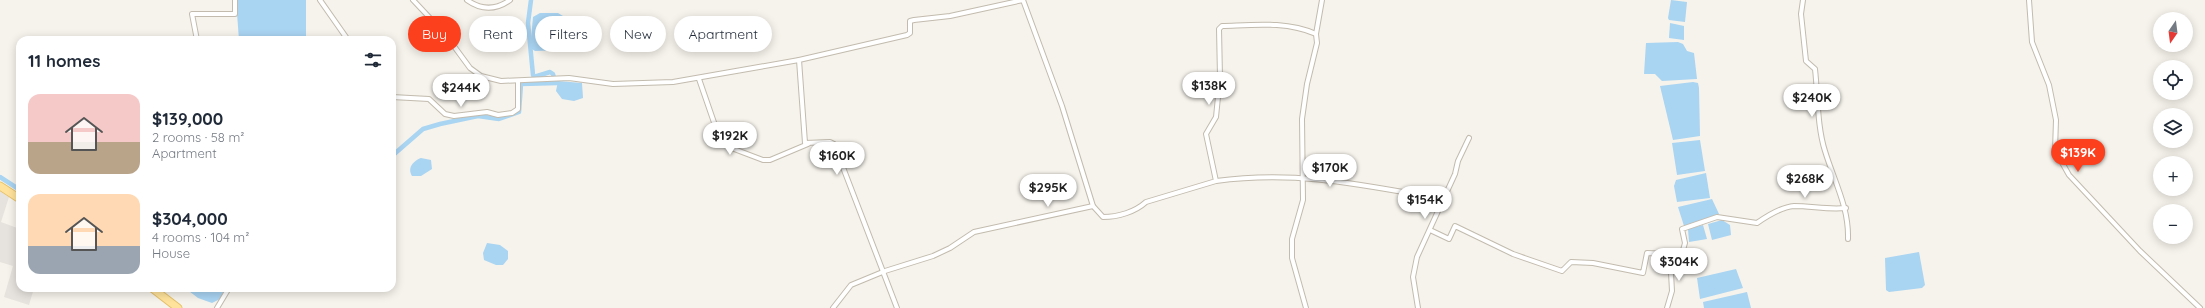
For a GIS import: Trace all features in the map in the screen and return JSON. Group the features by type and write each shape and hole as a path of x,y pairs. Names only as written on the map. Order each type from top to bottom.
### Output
{"main road":[{"path":"0,186 16,196"},
{"path":"157,292 178,308"}],"street":[{"path":"196,36 192,14 235,14 235,0"},
{"path":"320,0 345,36"},
{"path":"413,0 445,34 470,68 488,78 518,81 556,78 619,85 699,79 714,74 799,60 907,35 910,33 910,21 950,16 1023,0 1062,106 1093,206 1103,217 1112,217 1140,208 1146,202 1216,181 1250,176 1302,177 1443,199"},
{"path":"467,0 474,5 487,9 510,0"},
{"path":"1306,308 1292,258 1292,239 1303,200 1302,119 1307,84 1317,43 1316,34 1322,0"},
{"path":"1803,0 1801,14 1806,61 1815,69 1824,150 1846,208 1848,239"},
{"path":"2029,0 2032,42 2049,85 2056,120 2055,150 2069,175 2140,251 2200,308"},
{"path":"1216,181 1206,134 1216,117 1220,77 1219,29 1222,26 1274,24 1300,28 1316,34"},
{"path":"799,60 805,143 808,144"},
{"path":"699,79 718,134 734,149 763,160 770,160 808,144 830,142 834,144 896,308"},
{"path":"396,97 429,99 434,106 445,114 454,116 487,112 498,115 512,113 518,109 518,81"},
{"path":"1418,308 1413,277 1417,257 1455,174 1458,161 1469,138"},
{"path":"833,308 851,285 882,272 933,256 950,248 974,232 1093,206"},
{"path":"1430,230 1449,238 1455,226 1513,254 1562,271 1571,262 1593,263 1643,273 1647,253 1670,254 1683,250 1685,243 1682,229 1717,217 1757,223 1769,215 1793,206 1835,209 1846,208"},
{"path":"1667,308 1672,291 1670,254"},
{"path":"217,308 227,292"}],"shaded area":[{"path":"0,191 9,197 1,222 16,228 16,292 33,292 29,305 4,297 13,266 0,262"}],"water":[{"path":"236,0 306,0 306,36 239,36"},
{"path":"1671,0 1687,2 1685,22 1669,20"},
{"path":"540,13 558,13 563,16 535,16 535,51 532,49 531,39 533,17"},
{"path":"1670,23 1684,26 1684,40 1669,38"},
{"path":"1678,42 1683,44 1687,51 1694,53 1697,79 1662,81 1655,74 1644,74 1646,43"},
{"path":"558,81 582,83 583,98 574,101 562,99 556,91"},
{"path":"1693,82 1698,83 1699,88 1700,136 1673,140 1660,86"},
{"path":"1700,140 1705,171 1677,175 1672,143"},
{"path":"421,158 431,160 432,169 421,176 412,176 410,170 412,165"},
{"path":"1706,173 1710,198 1677,202 1674,186 1676,180"},
{"path":"1712,199 1719,214 1684,226 1678,207"},
{"path":"1722,220 1730,225 1731,235 1712,240 1708,224"},
{"path":"1703,225 1707,239 1689,242 1688,229"},
{"path":"487,243 500,245 508,251 508,259 503,265 496,265 484,260 483,253"},
{"path":"1919,252 1925,285 1922,288 1889,292 1886,290 1885,258"},
{"path":"1736,269 1743,288 1700,299 1697,278"},
{"path":"190,292 223,292 220,299 212,303 198,298"},
{"path":"1747,292 1751,308 1704,308 1703,302"}],"waterway":[{"path":"531,0 528,23 533,75 534,77 550,72 553,74 555,82"},
{"path":"396,153 423,129 478,116 499,119 519,112 521,84 557,83"},
{"path":"0,177 16,187"}]}
